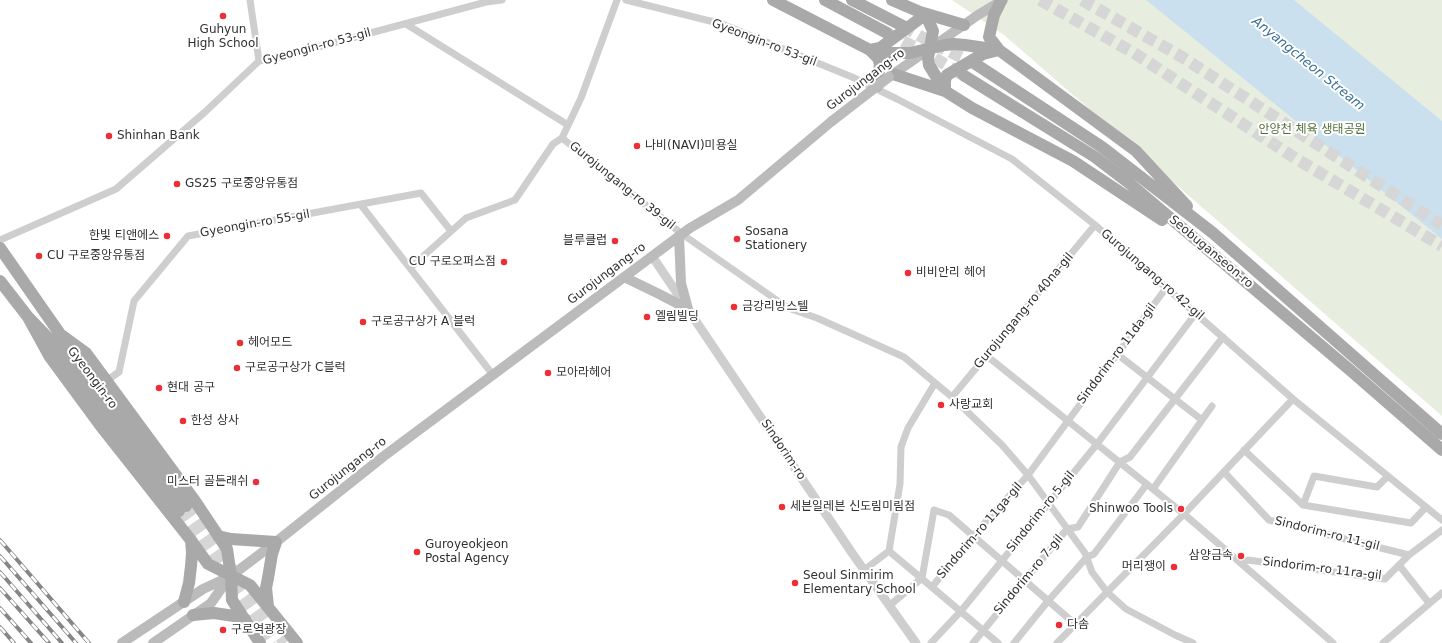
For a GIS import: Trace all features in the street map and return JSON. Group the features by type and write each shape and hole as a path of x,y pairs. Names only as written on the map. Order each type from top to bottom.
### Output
{"main road":[{"path":"773,0 870,50 878,58 880,64 877,86"},
{"path":"825,0 887,33"},
{"path":"852,0 903,26"},
{"path":"892,0 920,12 964,25"},
{"path":"1002,1 994,15 989,32 989,37 998,50 1136,152 1213,233"},
{"name":"Gurojungang-ro","path":"122,643 203,589 231,576 384,456 680,235 738,200 832,121 877,86 978,15 1002,1"},
{"path":"870,50 880,48 918,20 921,17 920,12"},
{"path":"920,12 928,20 933,31 928,58 929,65 945,91"},
{"path":"870,50 910,53 954,44 998,50"},
{"path":"945,91 945,80 947,75 983,54 998,50"},
{"name":"Seobuganseon-ro","path":"978,65 1102,147 1213,233 1442,434"},
{"name":"Seobuganseon-ro","path":"963,75 1095,157 1129,183 1442,450"},
{"path":"891,76 945,91 972,108 1072,161 1205,248"},
{"path":"680,235 681,283 688,309"},
{"name":"Gyeongin-ro","path":"0,248 60,334 140,441 182,508 56,346 28,317 0,281"},
{"path":"624,277 688,309"},
{"path":"28,317 50,357 100,425 208,564 250,585 297,643"},
{"path":"60,334 86,353 195,501 227,549 231,576 232,600 260,643"},
{"path":"218,536 231,539 276,542 272,554 266,588 268,606"},
{"path":"184,602 189,583 191,566 192,552 190,539"},
{"name":"Gurojungang-ro","path":"153,643 211,602 231,576"},
{"path":"193,615 214,613 245,619"}],"street":[{"path":"250,0 259,61"},
{"name":"Gyeongin-ro 53-gil","path":"0,240 116,189 196,120 259,61 277,58 486,2 502,0"},
{"name":"Gurojungang-ro 39-gil","path":"410,268 466,218 515,200 553,144 562,138 581,98 617,0"},
{"name":"Gyeongin-ro 53-gil","path":"626,0 722,24 852,78 897,99"},
{"path":"406,24 568,125"},
{"name":"Gurojungang-ro 42-gil","path":"897,99 1012,159 1095,225 1293,399 1442,520"},
{"name":"Gurojungang-ro 39-gil","path":"562,138 680,235 788,308 817,318 904,357 935,383"},
{"name":"Gyeongin-ro 55-gil","path":"106,381 119,372 134,300 188,236 421,193 451,231"},
{"path":"361,205 494,375"},
{"name":"Gurojungang-ro 40na-gil","path":"952,397 1095,225"},
{"name":"Sindorim-ro","path":"652,256 864,570 916,643"},
{"name":"Sindorim-ro 11da-gil","path":"1028,475 1166,288"},
{"name":"Sindorim-ro 5-gil","path":"931,643 961,611 1097,444 1196,313"},
{"name":"Sindorim-ro 7-gil","path":"973,643 1067,529 1078,527 1120,462 1130,457 1223,337"},
{"path":"1117,354 1202,420"},
{"path":"987,356 1184,514"},
{"path":"864,570 889,551 900,484 901,447 908,428 935,383"},
{"name":"Sindorim-ro 11ga-gil","path":"935,383 952,397 1002,446 1028,475 1085,553 1092,572 1107,592 1126,609 1174,635 1193,643"},
{"path":"1057,643 1184,514 1293,399"},
{"path":"1153,489 1212,406"},
{"name":"Sindorim-ro 11-gil","path":"1244,450 1303,505 1410,523 1426,507"},
{"name":"Sindorim-ro 11-gil","path":"1224,472 1269,520 1409,555"},
{"name":"Sindorim-ro 11ga-gil","path":"932,587 973,536 1028,475"},
{"path":"1303,505 1314,476 1377,487 1388,476"},
{"path":"1014,643 1048,601 1087,558 1094,554 1147,484"},
{"path":"889,606 922,578 934,510 949,515 1075,624"},
{"name":"Sindorim-ro 11ra-gil","path":"1184,514 1333,643"},
{"path":"1409,555 1442,530"},
{"path":"889,551 998,643"},
{"name":"Sindorim-ro 11ra-gil","path":"1241,563 1248,560 1385,579 1409,555"},
{"name":"Sindorim-ro 11ra-gil","path":"1399,565 1430,604"},
{"path":"1383,643 1442,593"}],"green space":[{"name":"안양천 체육 생태공원","path":"952,0 1442,0 1442,416 1004,35"}],"water":[{"name":"Anyangcheon Stream","path":"1146,0 1294,0 1442,121 1442,239"}],"tunnel":[{"path":"1040,0 1134,53 1295,158 1442,246"},
{"path":"1082,0 1182,57 1442,225"},
{"path":"903,26 932,43 977,65"},
{"path":"887,33 926,53 963,75"},
{"path":"186,506 285,643"},
{"path":"179,511 274,643"}],"railway":[{"path":"0,540 89,643"},
{"path":"0,556 76,643"},
{"path":"0,572 62,643"},
{"path":"0,588 49,643"},
{"path":"0,608 31,643"},
{"path":"0,627 14,643"}],"place":[{"name":"Guhyun High School","path":"223,16"},
{"name":"Shinhan Bank","path":"109,136"},
{"name":"나비(NAVI)미용실","path":"637,146"},
{"name":"GS25 구로중앙유통점","path":"177,184"},
{"name":"한빛 티앤에스","path":"167,236"},
{"name":"Sosana Stationery","path":"737,239"},
{"name":"블루클럽","path":"615,241"},
{"name":"CU 구로중앙유통점","path":"39,256"},
{"name":"CU 구로오퍼스점","path":"504,262"},
{"name":"비비안리 헤어","path":"908,273"},
{"name":"금강리빙스텔","path":"734,307"},
{"name":"엘림빌딩","path":"647,317"},
{"name":"구로공구상가 A 블럭","path":"363,322"},
{"name":"헤어모드","path":"240,343"},
{"name":"구로공구상가 C블럭","path":"237,368"},
{"name":"모아라헤어","path":"548,373"},
{"name":"현대 공구","path":"159,388"},
{"name":"사랑교회","path":"941,405"},
{"name":"한성 상사","path":"183,421"},
{"name":"미스터 골든래쉬","path":"256,482"},
{"name":"세븐일레븐 신도림미림점","path":"782,507"},
{"name":"Shinwoo Tools","path":"1181,509"},
{"name":"Guroyeokjeon Postal Agency","path":"417,552"},
{"name":"삼양금속","path":"1241,556"},
{"name":"머리쟁이","path":"1174,567"},
{"name":"Seoul Sinmirim Elementary School","path":"795,583"},
{"name":"다솜","path":"1059,625"},
{"name":"구로역광장","path":"223,630"}]}
